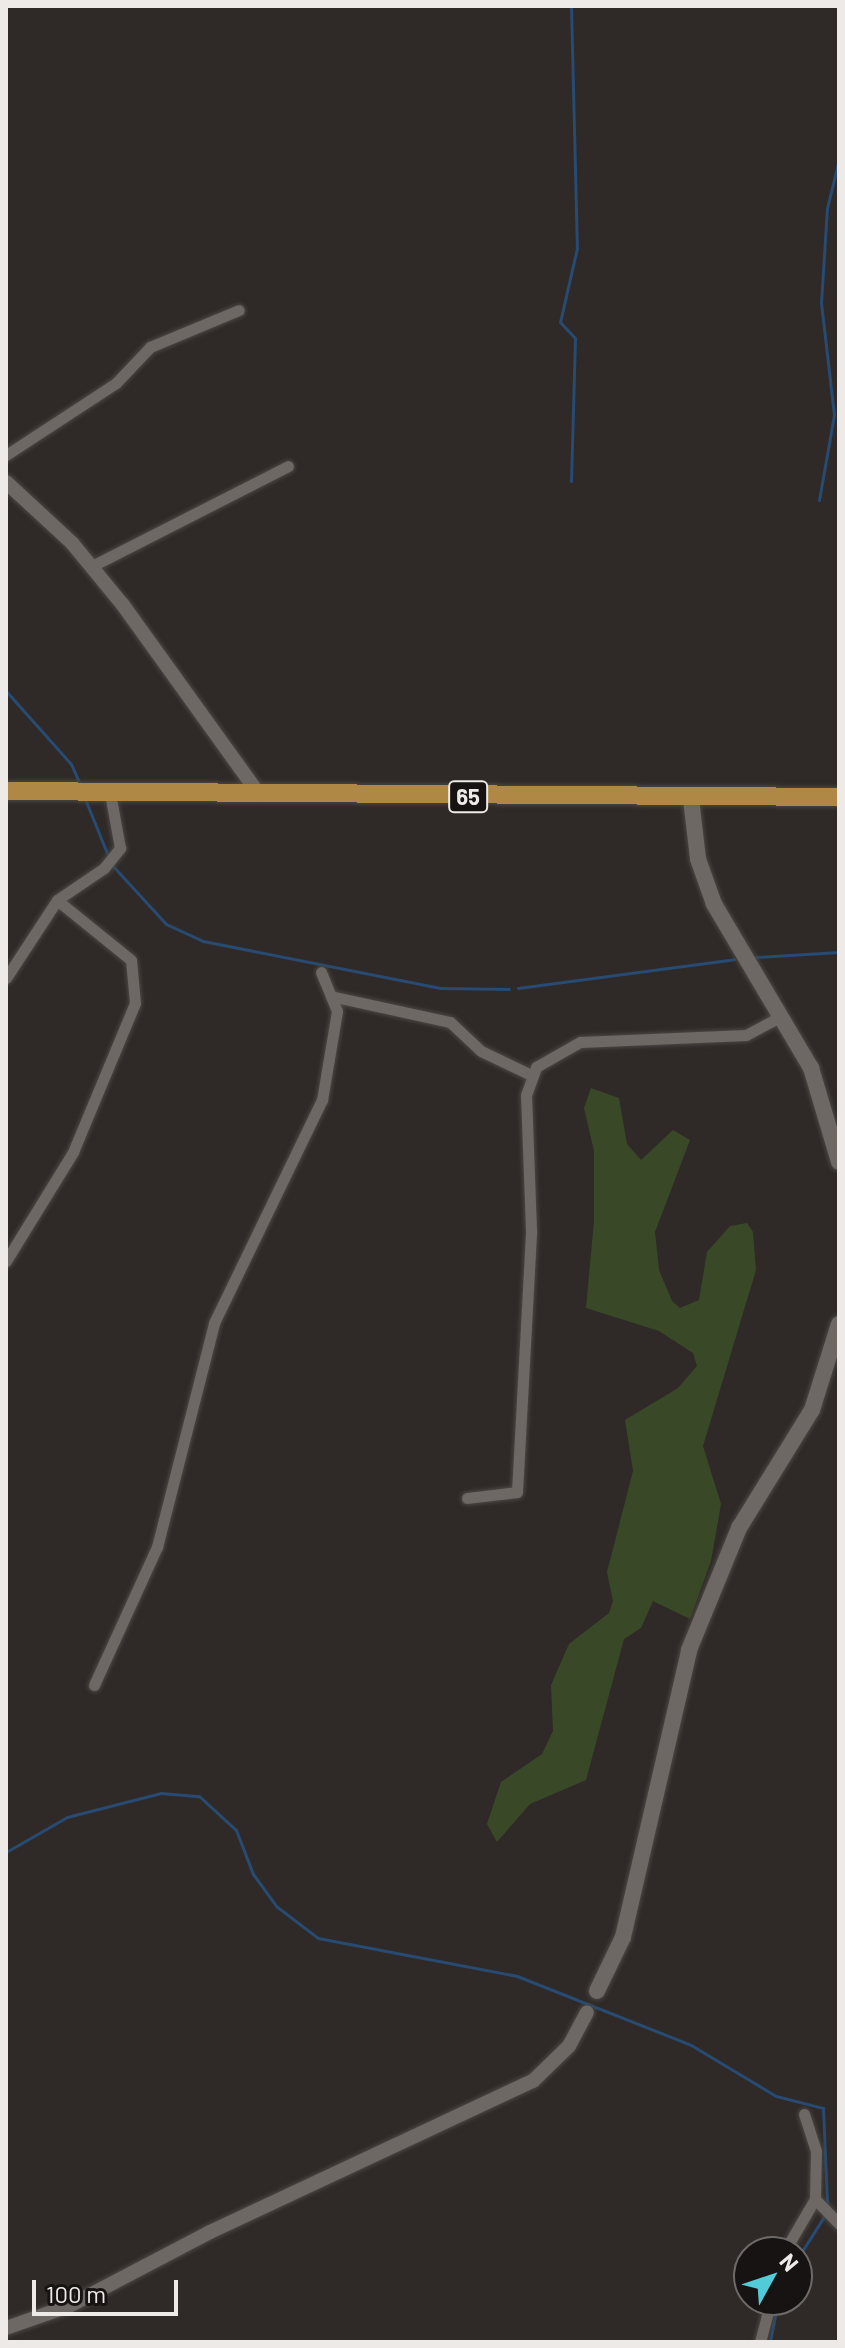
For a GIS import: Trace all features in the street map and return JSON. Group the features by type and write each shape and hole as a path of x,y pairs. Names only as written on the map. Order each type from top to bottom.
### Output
{"main road":[{"name":"65","path":"6,791 691,799 839,797"},
{"path":"691,799 698,859 714,904 811,1068 839,1162"},
{"path":"597,1991 623,1937 689,1650 739,1528 812,1410 839,1324"}],"street":[{"path":"6,455 116,383 150,347 239,310"},
{"path":"92,566 288,466"},
{"path":"6,482 92,566 259,794"},
{"path":"6,978 57,900 104,868 115,854 121,842 104,792"},
{"path":"6,1261 73,1152 135,1003 131,960 57,900"},
{"path":"94,1685 157,1547 214,1323 315,1120 331,1064 335,997 321,972"},
{"path":"335,997 450,1022 481,1051 531,1075"},
{"path":"467,1498 517,1492 531,1230 526,1095 531,1075 549,1055 580,1042 746,1035 781,1016"},
{"path":"6,2328 69,2306 210,2232 533,2081 569,2046 587,2012"},
{"path":"793,2236 815,2199 816,2151 804,2114"},
{"path":"815,2199 839,2224"},
{"path":"760,2342 767,2316"}],"green space":[{"path":"591,1088 619,1098 627,1144 641,1160 673,1130 690,1140 655,1232 659,1270 672,1301 680,1308 699,1300 707,1252 730,1226 747,1223 753,1232 756,1270 703,1446 721,1504 711,1561 690,1619 653,1601 641,1628 624,1639 586,1780 530,1804 497,1842 487,1824 501,1782 542,1754 553,1731 551,1685 569,1644 609,1613 613,1601 607,1572 633,1471 625,1420 678,1388 697,1366 693,1353 659,1331 586,1308 594,1221 594,1151 584,1108"}],"waterway":[{"path":"571,6 577,248 560,322 575,338 571,481"},
{"path":"819,500 834,415 821,303 827,208 839,159"},
{"path":"6,691 71,764 80,784"},
{"path":"85,799 109,858"},
{"path":"112,865 166,924 203,941 440,988 509,989"},
{"path":"756,957 839,952"},
{"path":"518,988 734,959"},
{"path":"6,1852 67,1817 161,1793 199,1796 236,1830 253,1874 276,1906 318,1938 517,1976 691,2045 776,2096 823,2108 827,2204"},
{"path":"812,2236 825,2215"},
{"path":"770,2342 775,2316"}]}
